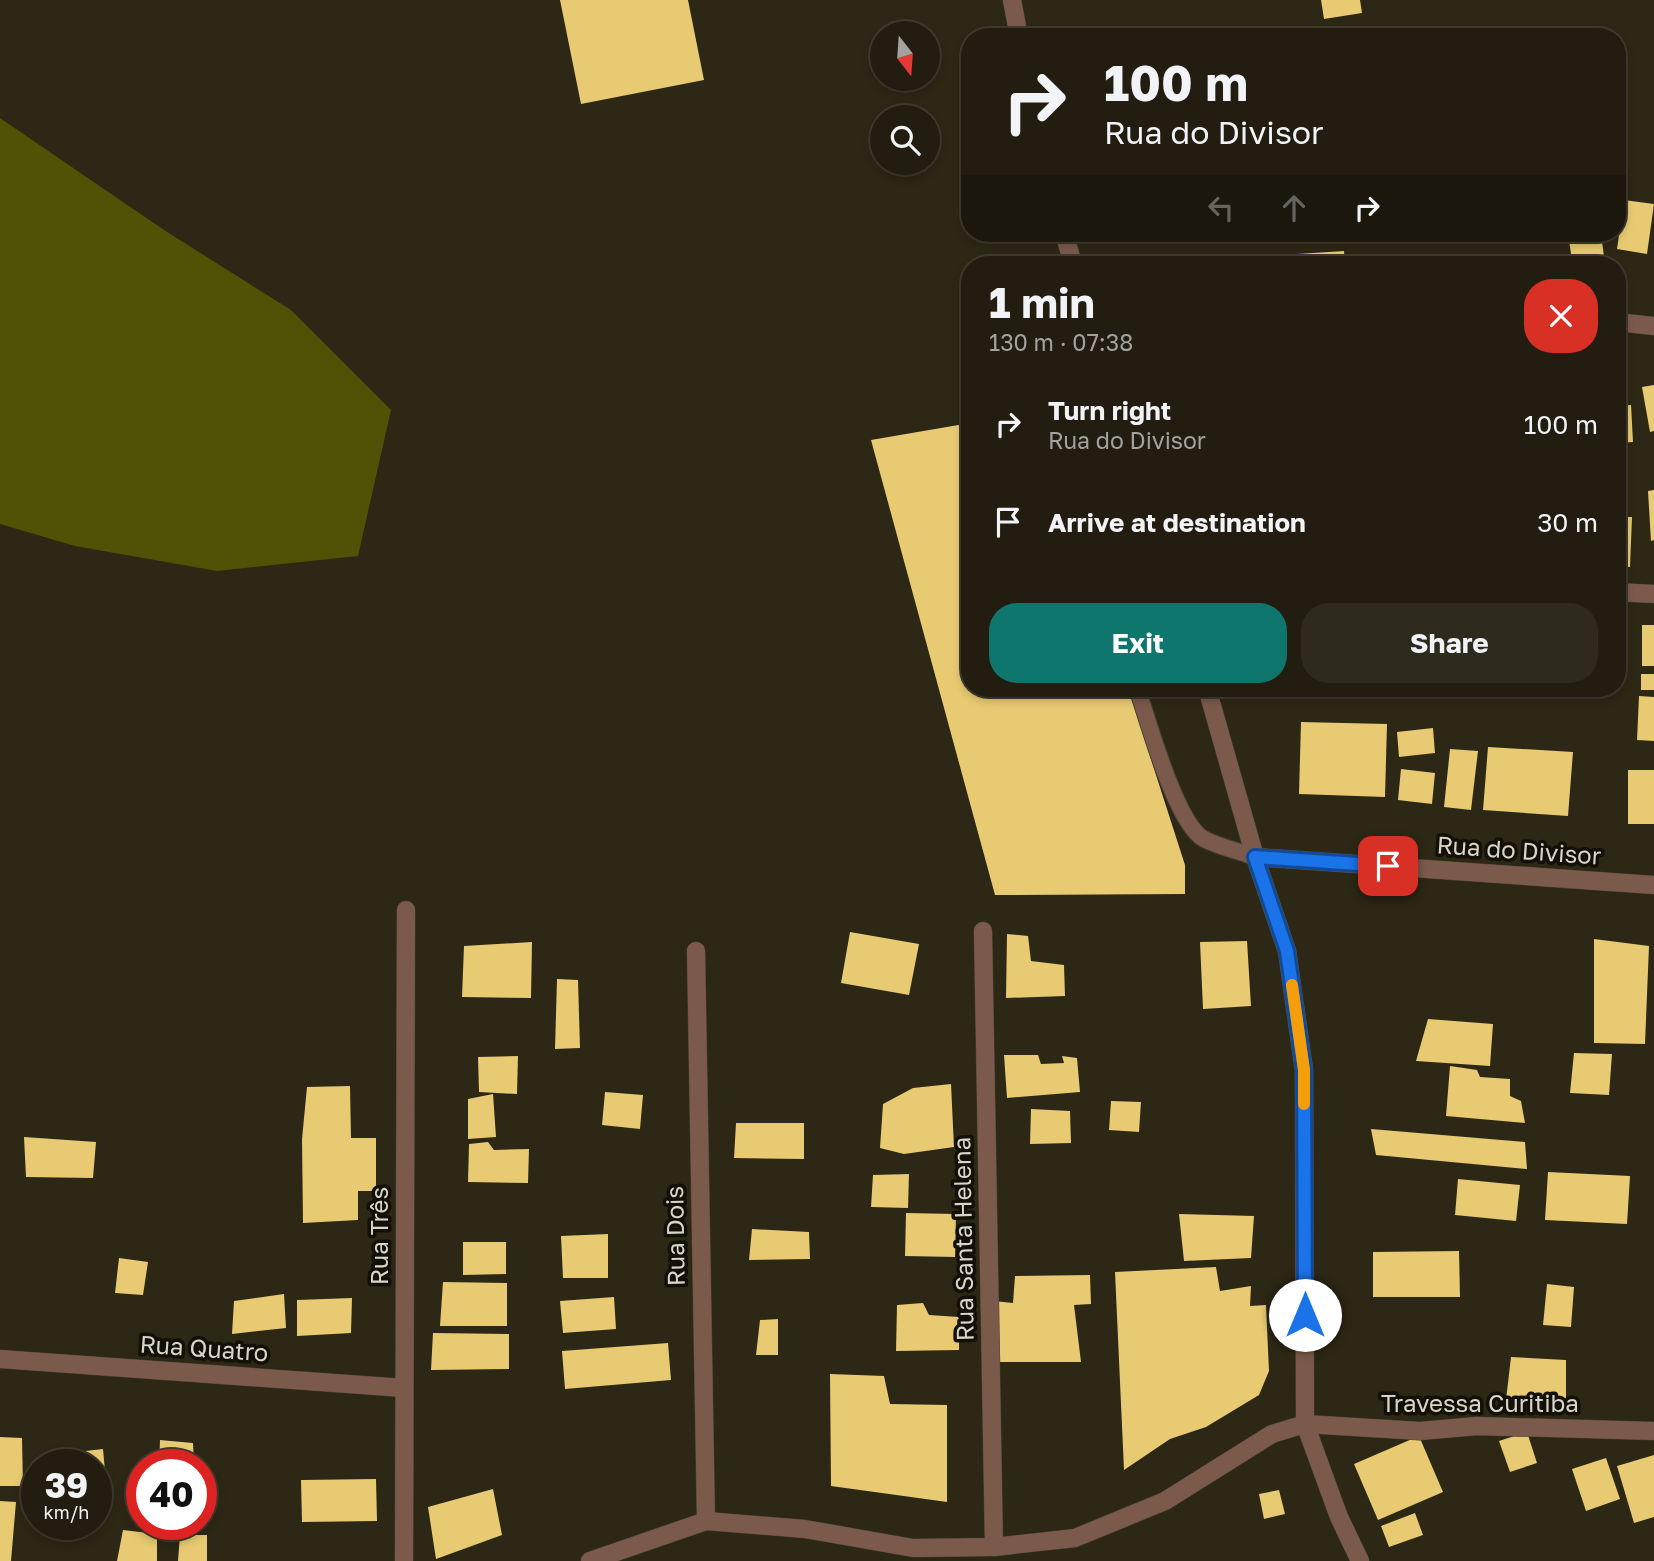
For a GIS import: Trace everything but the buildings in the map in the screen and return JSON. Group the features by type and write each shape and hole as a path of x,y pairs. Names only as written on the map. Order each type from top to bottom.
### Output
{"street":[{"path":"1012,0 1017,28"},
{"path":"1626,323 1654,326"},
{"path":"1626,592 1654,594"},
{"path":"1210,697 1255,857 1287,951 1304,1070 1305,1424 1339,1517 1360,1561"},
{"name":"Rua do Divisor","path":"1255,857 1654,885"},
{"name":"Rua Três","path":"404,1561 406,911"},
{"name":"Rua Santa Helena","path":"983,930 994,1547"},
{"name":"Rua Dois","path":"696,951 706,1521"},
{"name":"Rua Quatro","path":"0,1359 404,1388"},
{"path":"590,1561 706,1521 805,1529 914,1548 994,1547 1075,1538 1165,1502 1272,1434 1305,1424"},
{"name":"Travessa Curitiba","path":"1305,1424 1420,1430 1477,1426 1654,1432"}],"lane":[{"path":"1140,697 1165,771 1189,825 1203,839 1255,857"}],"shaded area":[{"path":"0,118 164,230 291,310 391,410 358,556 217,571 75,546 0,524"}],"slow traffic":[{"path":"1292,985 1304,1070 1304,1104"}],"route":[{"path":"1305,1315 1304,1070 1287,951 1255,857 1388,866"}]}
